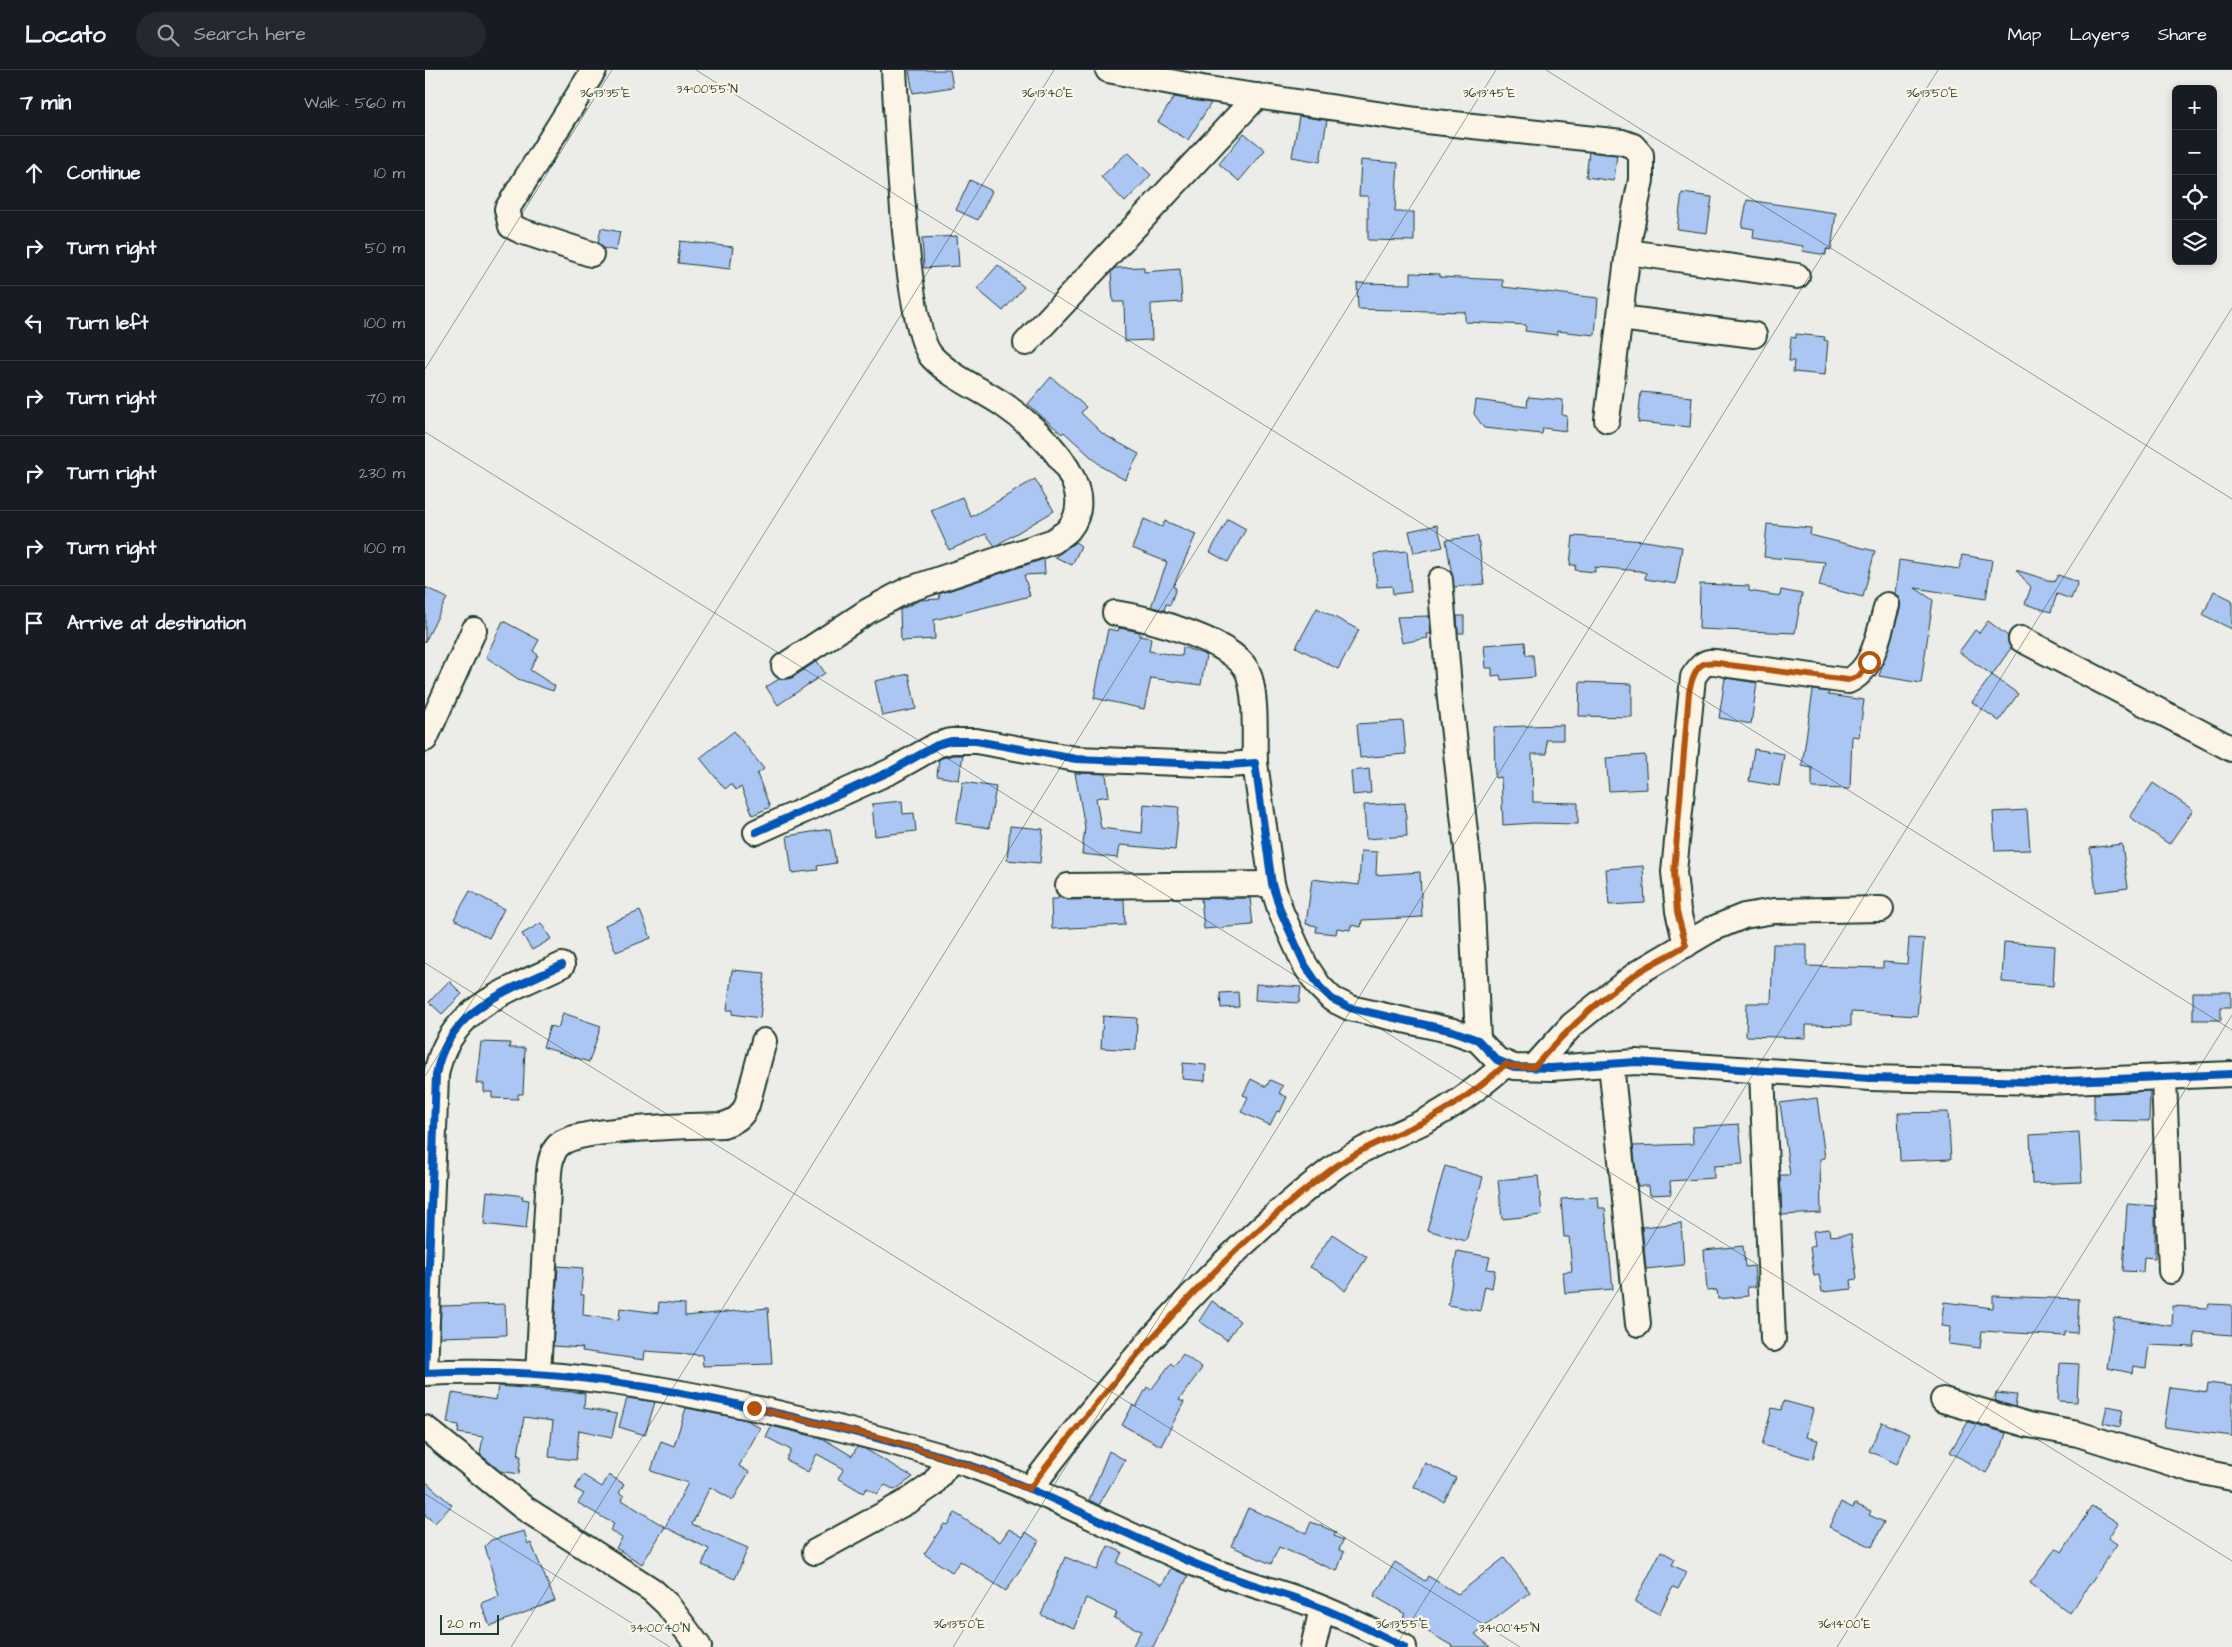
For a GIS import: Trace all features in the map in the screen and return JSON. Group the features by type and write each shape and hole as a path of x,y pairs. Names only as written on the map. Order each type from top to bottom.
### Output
{"street":[{"path":"591,254 511,226 507,209 594,70"},
{"path":"785,666 868,611 907,590 1054,541 1069,529 1079,499 1075,481 1053,448 1039,433 1004,406 957,377 931,356 922,338 906,233 894,70"},
{"path":"1108,70 1203,88 1417,120 1622,142 1633,146 1641,155 1641,180 1628,252 1607,420"},
{"path":"1026,343 1257,96"},
{"path":"1628,252 1797,276"},
{"path":"1620,318 1754,335"},
{"path":"1440,580 1449,699 1471,885 1478,1040"},
{"path":"1686,945 1677,912 1674,872 1689,692 1693,677 1701,665 1712,661 1729,665 1848,680 1859,676 1869,662 1887,605"},
{"path":"1115,612 1143,617 1181,629 1233,654 1243,662 1249,675 1252,692 1255,763 1272,884 1281,912 1305,965 1319,986 1332,999 1365,1012 1453,1031 1478,1040 1497,1060 1514,1067 1636,1062 1870,1078 2045,1082 2232,1074"},
{"path":"425,739 474,630"},
{"path":"2021,640 2232,748"},
{"path":"757,832 891,771 937,745 951,742 976,741 1076,759 1229,765 1255,763"},
{"path":"1068,886 1272,884"},
{"path":"1534,1067 1572,1025 1639,972 1712,929 1754,914 1773,911 1881,909"},
{"path":"562,965 481,1004 447,1040 439,1057 436,1075 425,1373 477,1370 538,1374 709,1398 889,1440 951,1460 1029,1489 1199,1566 1322,1609 1404,1647"},
{"path":"538,1374 549,1172 551,1158 557,1145 568,1139 592,1134 723,1125 735,1121 742,1115 747,1105 764,1041"},
{"path":"1029,1489 1093,1406 1155,1334 1211,1274 1259,1231 1332,1169 1356,1152 1424,1122 1465,1097 1506,1064"},
{"path":"1611,1064 1637,1324"},
{"path":"1762,1071 1773,1339"},
{"path":"2164,1078 2171,1271"},
{"path":"1943,1400 2029,1425 2078,1434 2193,1470 2232,1478"},
{"path":"425,1428 524,1508 652,1590 667,1604 699,1647"},
{"path":"815,1552 910,1500 932,1485 951,1460"},
{"path":"1313,1647 1322,1609"}],"building":[{"path":"909,70 950,70 953,87 913,93"},
{"path":"1174,97 1211,103 1188,140 1158,122"},
{"path":"1299,116 1327,120 1320,162 1292,157"},
{"path":"1244,133 1265,150 1239,181 1219,164"},
{"path":"1128,152 1151,175 1125,202 1101,177"},
{"path":"1589,152 1617,155 1614,181 1586,177"},
{"path":"1361,160 1398,163 1395,212 1414,212 1414,241 1368,240 1368,196 1359,196"},
{"path":"970,180 992,191 978,220 956,210"},
{"path":"1682,193 1712,197 1707,233 1677,229"},
{"path":"1747,200 1836,213 1831,250 1826,249 1826,255 1802,251 1803,246 1753,238 1754,229 1742,227"},
{"path":"601,228 620,232 616,251 603,248 598,243"},
{"path":"957,236 959,266 924,268 922,238"},
{"path":"680,241 733,247 730,269 678,263"},
{"path":"998,265 1024,287 1003,311 977,289"},
{"path":"1144,267 1144,272 1180,269 1182,302 1151,304 1152,340 1125,341 1124,302 1113,302 1111,272 1115,268"},
{"path":"1411,273 1440,274 1440,277 1503,280 1503,287 1598,298 1595,335 1557,331 1557,335 1525,331 1526,325 1465,322 1465,312 1358,309 1357,283 1411,284"},
{"path":"1796,334 1825,337 1824,340 1828,341 1825,375 1793,372 1794,361 1789,361 1791,337 1796,338"},
{"path":"1051,377 1086,407 1081,413 1103,434 1139,454 1125,480 1102,467 1064,432 1062,434 1028,404"},
{"path":"1641,392 1692,397 1690,427 1638,422"},
{"path":"1528,397 1563,400 1562,415 1567,416 1566,431 1543,428 1542,434 1484,428 1474,414 1476,400 1527,407"},
{"path":"1035,479 1054,511 995,546 986,534 949,550 931,510 962,497 971,517"},
{"path":"1144,519 1162,527 1165,521 1196,534 1173,587 1176,588 1170,605 1166,604 1164,610 1151,607 1167,562 1132,548"},
{"path":"1228,519 1246,529 1228,562 1210,552"},
{"path":"1767,524 1811,528 1810,535 1875,551 1863,597 1819,586 1825,562 1764,557"},
{"path":"1437,525 1443,547 1414,553 1409,531"},
{"path":"1478,536 1484,584 1454,587 1446,540"},
{"path":"1573,536 1645,541 1682,547 1676,584 1645,579 1646,573 1640,571 1595,567 1595,572 1575,570 1576,565 1570,565"},
{"path":"1075,542 1081,546 1072,565 1055,557"},
{"path":"1407,551 1411,592 1393,594 1392,586 1377,587 1374,554"},
{"path":"1962,555 1992,560 1986,599 1915,588 1933,600 1921,683 1879,676 1900,609 1900,601 1895,594 1899,560 1959,569"},
{"path":"1044,559 1045,574 1024,575 1030,596 934,620 935,639 901,641 900,610 920,600 940,599 939,594"},
{"path":"2016,570 2054,582 2058,575 2078,582 2071,599 2057,594 2051,612 2025,604 2031,587"},
{"path":"1700,584 1749,586 1749,591 1780,596 1781,590 1802,594 1795,633 1699,629"},
{"path":"425,587 447,598 425,642"},
{"path":"2214,591 2232,600 2232,629 2203,615"},
{"path":"1317,608 1359,630 1338,669 1296,647"},
{"path":"1429,616 1431,634 1427,634 1428,638 1402,643 1397,617"},
{"path":"1457,616 1464,616 1464,633 1458,633"},
{"path":"503,621 539,640 533,651 538,655 530,670 555,686 553,691 518,679 486,657"},
{"path":"1988,621 2008,636 2011,648 1992,675 1959,652 1975,630 1979,633"},
{"path":"1119,628 1140,632 1139,636 1151,638 1149,651 1182,656 1183,647 1206,655 1201,685 1151,678 1144,709 1094,698 1108,629 1118,631"},
{"path":"1525,642 1526,655 1533,655 1535,677 1501,680 1500,675 1492,676 1492,668 1486,668 1484,645"},
{"path":"817,661 825,673 778,705 766,687 779,679 792,678"},
{"path":"909,674 916,709 882,716 875,681"},
{"path":"1992,675 2018,694 1999,721 1972,702"},
{"path":"1725,678 1757,683 1751,724 1719,718"},
{"path":"1580,682 1632,684 1632,717 1579,716"},
{"path":"1813,690 1829,692 1828,695 1864,700 1859,737 1852,736 1850,789 1812,788 1812,768 1802,766"},
{"path":"1403,721 1406,754 1360,758 1357,724"},
{"path":"1563,725 1563,740 1546,740 1547,754 1532,754 1533,802 1578,803 1578,824 1534,823 1503,825 1501,777 1495,778 1494,727"},
{"path":"734,731 764,769 757,774 770,807 753,815 741,787 736,790 731,784 725,789 700,758"},
{"path":"1754,749 1784,754 1779,786 1749,781"},
{"path":"953,755 963,755 959,780 937,776 939,759"},
{"path":"1645,755 1647,789 1609,791 1606,758"},
{"path":"1369,769 1371,793 1353,795 1351,771"},
{"path":"1075,773 1106,774 1109,796 1096,798 1101,828 1142,833 1144,804 1179,807 1175,850 1120,845 1118,858 1082,854 1085,827"},
{"path":"963,782 996,787 989,828 956,823"},
{"path":"2153,783 2193,810 2169,844 2130,817"},
{"path":"902,801 903,814 914,813 916,831 875,836 872,804"},
{"path":"1405,803 1407,836 1366,839 1364,805"},
{"path":"2027,810 2030,850 1995,851 1993,812"},
{"path":"1010,826 1043,829 1040,863 1007,860"},
{"path":"830,829 836,863 817,866 818,870 792,873 787,836"},
{"path":"2122,844 2128,888 2096,892 2090,848"},
{"path":"1361,851 1377,852 1376,875 1420,872 1422,917 1362,920 1361,927 1351,925 1350,930 1337,928 1336,934 1316,932 1317,926 1306,924 1312,879 1359,885"},
{"path":"1643,866 1645,903 1609,905 1606,869"},
{"path":"470,891 504,909 489,938 454,919"},
{"path":"1058,896 1068,900 1124,899 1125,925 1052,929 1051,899 1058,899"},
{"path":"1201,898 1250,898 1253,925 1204,929"},
{"path":"640,911 651,938 616,952 605,925"},
{"path":"541,923 551,939 532,950 522,934"},
{"path":"1909,938 1924,939 1917,1016 1851,1012 1851,1026 1806,1025 1806,1038 1746,1036 1747,1003 1771,1003 1773,944 1807,944 1807,966 1883,968 1883,962 1907,964"},
{"path":"2004,942 2055,946 2053,986 2002,982"},
{"path":"732,970 765,973 760,1018 732,1014 733,1010 727,1010"},
{"path":"449,981 462,994 442,1014 429,1002"},
{"path":"1256,984 1301,987 1299,1003 1255,1000"},
{"path":"1238,992 1239,1007 1221,1008 1220,993"},
{"path":"2193,992 2231,992 2231,1007 2221,1007 2221,1020 2193,1020"},
{"path":"563,1013 601,1026 589,1062 543,1047 550,1026 558,1028"},
{"path":"1103,1016 1137,1018 1136,1050 1101,1048"},
{"path":"481,1042 510,1043 509,1048 525,1048 523,1094 518,1094 518,1099 492,1098 492,1092 484,1092 484,1084 476,1083"},
{"path":"1183,1063 1206,1065 1205,1081 1182,1079"},
{"path":"1251,1079 1266,1087 1270,1080 1283,1086 1279,1093 1287,1097 1280,1112 1277,1111 1270,1125 1241,1112 1248,1097 1243,1095"},
{"path":"2150,1091 2149,1121 2094,1120 2094,1094"},
{"path":"1817,1098 1825,1158 1820,1159 1821,1213 1782,1215 1780,1175 1790,1175 1780,1103"},
{"path":"1948,1112 1951,1159 1900,1161 1898,1113"},
{"path":"1739,1124 1743,1164 1714,1166 1714,1178 1670,1181 1671,1194 1650,1195 1649,1186 1638,1186 1633,1146 1693,1144 1692,1127"},
{"path":"2079,1132 2082,1182 2032,1184 2030,1135"},
{"path":"1445,1166 1483,1177 1466,1241 1427,1230"},
{"path":"1538,1176 1542,1215 1502,1219 1498,1180"},
{"path":"487,1191 523,1196 522,1199 529,1200 526,1229 484,1224"},
{"path":"1598,1197 1599,1208 1605,1208 1613,1289 1565,1293 1563,1272 1572,1271 1569,1237 1564,1237 1561,1199"},
{"path":"2127,1204 2155,1206 2155,1258 2144,1257 2143,1272 2123,1271"},
{"path":"1681,1223 1684,1265 1646,1269 1642,1227"},
{"path":"1829,1229 1830,1236 1851,1234 1857,1279 1851,1280 1852,1289 1822,1292 1819,1275 1814,1276 1810,1247 1815,1246 1813,1231"},
{"path":"1332,1234 1367,1257 1345,1291 1334,1281 1310,1267"},
{"path":"1743,1246 1745,1267 1754,1266 1756,1287 1747,1287 1748,1296 1718,1299 1717,1290 1707,1291 1704,1250"},
{"path":"1457,1251 1490,1257 1487,1269 1495,1270 1492,1288 1485,1286 1480,1311 1448,1305"},
{"path":"558,1266 583,1268 581,1295 584,1295 583,1315 619,1320 620,1308 658,1313 659,1302 685,1304 685,1316 768,1308 772,1364 703,1366 702,1355 645,1351 644,1360 582,1351 583,1348 553,1346"},
{"path":"1993,1296 2079,1299 2077,1333 2065,1332 2065,1336 1982,1331 1980,1348 1948,1344 1950,1327 1941,1326 1944,1302 1993,1308"},
{"path":"1212,1301 1240,1321 1227,1340 1199,1321"},
{"path":"505,1304 506,1335 440,1337 441,1306"},
{"path":"2209,1304 2232,1305 2232,1335 2195,1332 2194,1347 2149,1345 2146,1368 2133,1366 2132,1373 2107,1368 2114,1317 2172,1326 2173,1306 2208,1308"},
{"path":"1183,1354 1202,1368 1179,1400 1184,1402 1161,1446 1122,1425 1133,1405 1136,1407 1147,1387 1151,1390 1171,1363 1174,1366"},
{"path":"2060,1363 2079,1364 2077,1402 2058,1401"},
{"path":"2208,1383 2232,1386 2232,1436 2164,1427 2170,1387 2207,1392"},
{"path":"498,1386 585,1393 584,1408 617,1414 612,1437 579,1430 576,1460 549,1457 553,1421 524,1417 518,1456 521,1456 519,1474 500,1471 480,1454 483,1437 458,1433 459,1425 447,1423 452,1393 496,1400"},
{"path":"1996,1393 2017,1395 2015,1407 1995,1401"},
{"path":"627,1398 655,1402 645,1435 619,1427"},
{"path":"1784,1401 1813,1409 1806,1437 1818,1440 1813,1459 1762,1445 1772,1408 1781,1410"},
{"path":"2107,1406 2123,1409 2120,1427 2103,1423"},
{"path":"686,1408 747,1420 760,1428 739,1466 749,1472 733,1500 710,1487 692,1524 748,1548 735,1579 702,1565 709,1549 665,1527 688,1483 651,1471 661,1441 674,1446"},
{"path":"1882,1422 1910,1434 1897,1464 1869,1451"},
{"path":"1968,1422 2006,1433 2002,1446 1986,1473 1950,1452"},
{"path":"771,1426 824,1439 852,1456 857,1447 865,1449 913,1477 895,1490 885,1485 877,1494 867,1488 863,1493 838,1478 844,1469 817,1454 808,1472 786,1460 791,1450 766,1437"},
{"path":"1109,1451 1125,1460 1099,1505 1089,1500"},
{"path":"1425,1463 1456,1478 1444,1502 1414,1487"},
{"path":"583,1475 602,1487 609,1475 624,1484 619,1493 624,1496 622,1500 665,1527 642,1564 616,1548 622,1538 610,1530 614,1524 578,1503 584,1494 575,1489"},
{"path":"425,1481 452,1505 435,1523 425,1515"},
{"path":"1841,1502 1853,1508 1855,1504 1871,1511 1869,1515 1884,1522 1872,1547 1829,1527"},
{"path":"2092,1506 2118,1523 2108,1538 2117,1544 2070,1613 2030,1583 2056,1548 2062,1552"},
{"path":"1248,1508 1306,1533 1311,1522 1336,1532 1334,1536 1343,1540 1339,1550 1344,1552 1337,1571 1279,1547 1271,1564 1231,1546"},
{"path":"955,1513 1000,1542 1009,1529 1023,1537 1026,1532 1039,1541 1006,1591 960,1561 952,1572 924,1554 944,1524 947,1525"},
{"path":"524,1531 528,1544 531,1543 555,1601 490,1626 481,1603 499,1596 485,1546 491,1540"},
{"path":"1108,1546 1122,1552 1117,1563 1162,1585 1171,1568 1188,1576 1153,1647 1132,1647 1141,1631 1114,1618 1117,1613 1086,1598 1074,1628 1041,1615 1065,1557 1097,1570"},
{"path":"1661,1551 1675,1559 1672,1565 1687,1572 1678,1589 1673,1587 1659,1614 1635,1602"},
{"path":"1504,1558 1530,1592 1475,1634 1490,1647 1454,1647 1403,1617 1405,1614 1374,1596 1395,1562 1425,1581 1428,1576 1458,1594"}],"cycle path":[{"path":"756,832 891,771 937,745 951,741 976,741 1076,759 1229,765 1255,763 1272,884 1281,912 1305,965 1319,986 1332,999 1350,1008 1453,1031 1478,1040 1497,1060 1514,1067 1551,1068 1636,1062 1870,1078 2045,1082 2232,1074"},
{"path":"562,965 521,984 483,1005 453,1033 443,1052 436,1075 425,1373 519,1373 613,1382 752,1407 904,1445 996,1475 1198,1565 1318,1607 1356,1623 1404,1647"}],"route":[{"path":"754,1408 889,1440 968,1465 1029,1489 1093,1406 1181,1305 1211,1274 1332,1169 1356,1152 1424,1122 1483,1084 1506,1064 1514,1067 1534,1067 1572,1025 1639,972 1686,945 1677,912 1674,872 1689,692 1693,677 1701,665 1712,661 1729,665 1848,680 1859,676 1869,662"}]}
